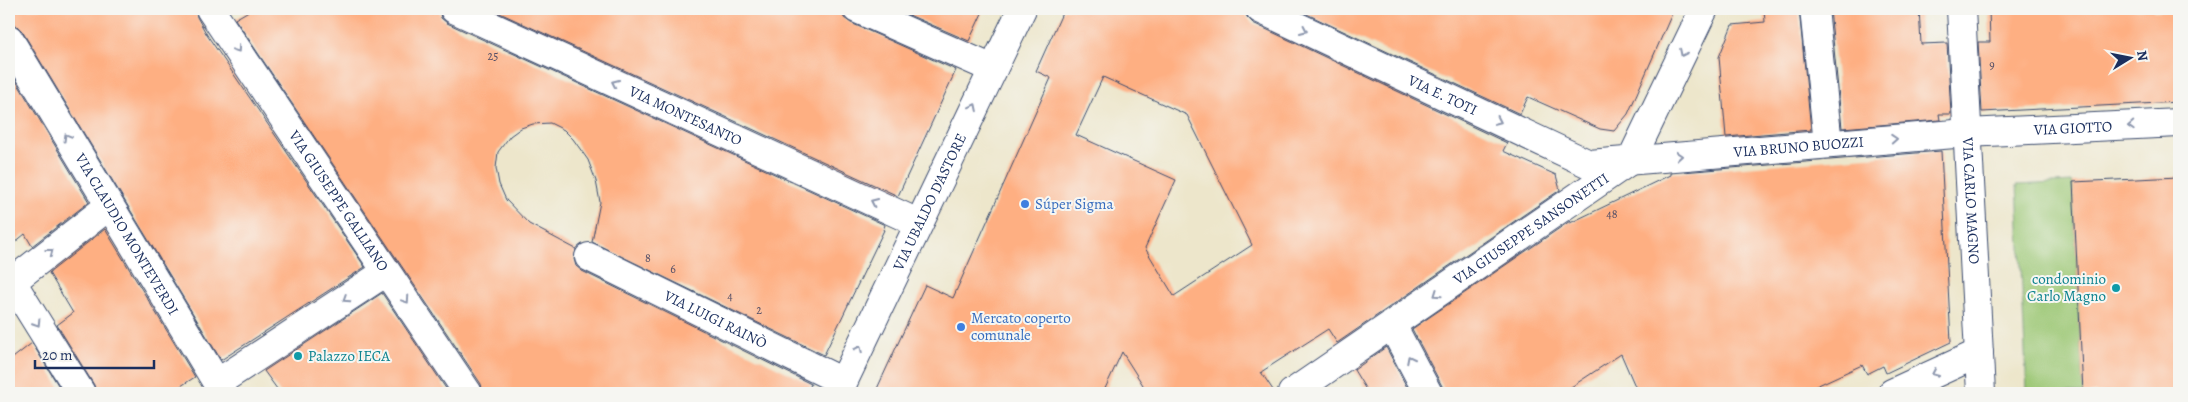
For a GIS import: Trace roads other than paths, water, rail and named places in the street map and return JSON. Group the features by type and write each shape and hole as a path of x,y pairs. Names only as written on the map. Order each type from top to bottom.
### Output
{"street":[{"name":"VIA MONTESANTO","path":"454,9 918,223"},
{"path":"857,9 992,69"},
{"name":"VIA UBALDO D'ASTORE","path":"841,388 918,223 1022,9"},
{"name":"VIA E. TOTI","path":"1260,9 1589,164 1631,160"},
{"name":"VIA GIUSEPPE SANSONETTI","path":"1292,393 1631,160 1704,9"},
{"path":"1814,9 1828,144"},
{"name":"VIA CARLO MAGNO","path":"1961,9 1981,393"},
{"name":"VIA GIUSEPPE GALLIANO","path":"212,10 468,393"},
{"name":"VIA CLAUDIO MONTEVERDI","path":"9,39 217,384 386,272"},
{"name":"VIA GIOTTO","path":"1967,133 2179,124"},
{"name":"VIA BRUNO BUOZZI","path":"1631,160 1967,133"},
{"path":"81,393 10,283 109,206"},
{"name":"VIA LUIGI RAINÒ","path":"589,257 841,388"},
{"path":"1392,325 1428,393"},
{"path":"1892,393 1979,353"}],"place":[{"name":"Súper Sigma","path":"1025,204"},
{"name":"condominio Carlo Magno","path":"2116,288"},
{"name":"Mercato coperto comunale","path":"961,327"},
{"name":"Palazzo IECA","path":"298,356"}]}
